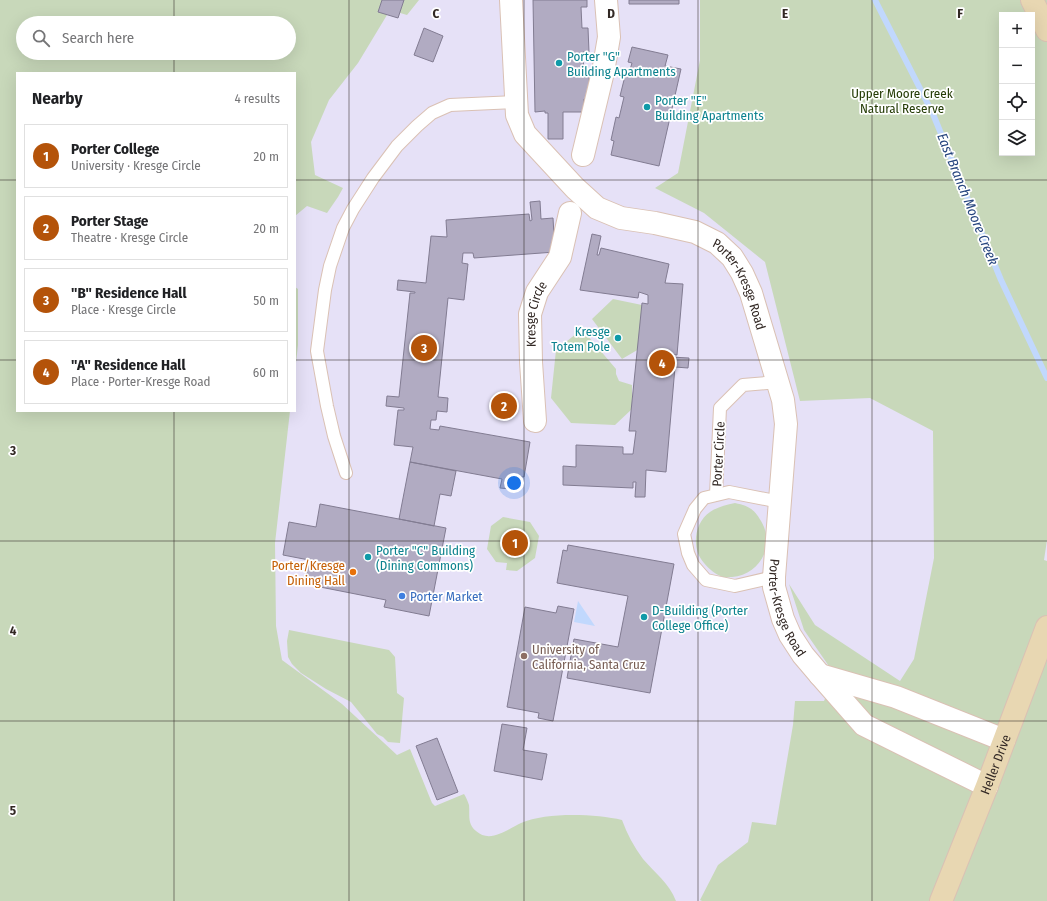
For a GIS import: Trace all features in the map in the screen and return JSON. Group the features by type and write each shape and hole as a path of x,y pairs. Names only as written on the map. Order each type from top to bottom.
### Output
{"main road":[{"path":"1032,0 1047,30"},
{"name":"Heller Drive","path":"941,901 987,786 1047,627"}],"street":[{"name":"Porter-Kresge Road","path":"511,0 517,115 525,134 575,188 598,208 621,218 655,223 695,232 717,243 732,257 752,293 778,382 786,424 774,586 783,619 790,635 803,655 864,725 987,786"},
{"path":"583,155 603,72 609,37 606,0"},
{"name":"Kresge Circle","path":"535,422 531,362 530,314 536,292 560,257 570,213"},
{"path":"820,675 896,697 1004,740"}],"lane":[{"path":"346,473 334,436 317,351 325,290 330,266 344,228 353,209 372,178 398,146 432,113 450,105 500,104 516,102"},
{"name":"Porter Circle","path":"716,495 720,408 744,385 778,382"},
{"name":"Porter Circle","path":"774,576 735,586 706,580 693,565 688,553 684,534 695,509 704,498 729,492 780,502"}],"shaded area":[{"name":"University of California, Santa Cruz","path":"0,0 1047,0 1047,901 0,901"}],"green space":[{"path":"0,0 419,0 407,15 390,10 358,63 329,100 311,142 315,175 343,188 327,213 307,206 296,215 296,72 16,72 16,412 290,412 275,543 276,626 282,660 342,704 397,755 410,749 432,803 435,806 464,794 469,805 471,825 481,835 493,836 505,832 521,823 544,817 585,815 622,820 631,840 643,859 666,883 676,901 0,901"},
{"name":"Upper Moore Creek Natural Reserve","path":"700,0 1047,0 1047,540 1044,560 1047,561 1047,901 700,900 718,865 748,842 752,822 776,825 793,725 795,701 824,701 835,675 804,630 789,584 815,625 900,681 914,659 934,558 933,431 870,398 800,401 765,262 704,213 655,188 678,173 700,60"},
{"path":"296,288 298,289 298,345 296,363"},
{"path":"613,299 642,305 639,349 622,359 592,319"},
{"path":"582,329 616,369 616,374 619,381 632,385 632,409 615,425 571,423 551,398 556,350"},
{"path":"735,503 744,505 751,509 761,521 767,540 766,549 763,557 750,571 742,575 724,577 710,570 704,563 697,551 696,536 700,523 710,512 719,507"},
{"path":"503,517 530,522 539,536 535,558 517,571 506,570 507,563 496,562 487,549 491,526"},
{"path":"289,630 389,650 395,657 397,693 404,698 400,743 388,742 377,734 351,702 326,689 301,673 292,664 288,657 287,641"}],"water":[{"path":"578,601 595,626 574,622"}],"building":[{"path":"382,0 404,0 398,18 378,12"},
{"name":"Porter \"G\" Building Apartments","path":"533,0 587,0 587,7 581,7 582,28 588,28 589,52 583,52 584,74 589,74 590,99 584,99 584,112 563,112 563,139 548,139 548,113 545,113 545,111 535,112"},
{"path":"629,0 679,0 679,4 629,4"},
{"path":"424,28 443,36 433,62 414,55"},
{"name":"Porter \"E\" Building Apartments","path":"632,47 668,55 665,66 681,69 659,166 611,155 614,141 611,140 616,117 619,118 624,97 620,96 626,72 629,73 632,63 628,62"},
{"path":"540,201 541,219 553,218 555,252 474,258 473,253 463,253 462,263 468,264 464,300 448,298 438,397 448,398 447,412 437,411 436,420 431,420 430,429 439,430 440,426 530,442 524,477 513,476 510,489 500,488 502,479 410,462 413,447 394,445 398,410 404,410 404,408 386,406 387,396 399,397 410,293 415,293 397,290 398,280 426,283 431,236 447,237 446,220 529,214 530,221 532,220 530,202"},
{"path":"592,234 601,236 597,255 599,255 601,248 669,264 665,283 683,284 677,355 670,354 670,357 689,358 688,368 675,367 666,472 646,470 645,497 635,497 636,482 633,482 633,488 563,485 563,466 576,467 576,445 623,447 623,454 633,454 636,431 629,431 642,303 648,304 648,295 639,292 638,298 580,290"},
{"name":"Porter \"C\" Building (Dining Commons)","path":"410,462 456,471 451,496 440,494 434,526 399,519"},
{"name":"Porter \"C\" Building (Dining Commons)","path":"320,504 446,528 429,616 384,607 386,600 305,584 309,560 283,555 289,522 316,527"},
{"name":"D-Building (Porter College Office)","path":"568,545 674,564 650,693 567,678 574,639 618,647 628,596 557,583 563,550 567,551"},
{"path":"558,606 574,609 553,721 538,718 539,713 507,707 525,607 556,613"},
{"path":"502,724 527,728 523,750 547,754 542,780 494,771"},
{"path":"437,738 458,792 437,800 416,746"}],"waterway":[{"name":"East Branch Moore Creek","path":"875,0 933,114 1001,280 1047,378"}],"place":[{"name":"Porter \"G\" Building Apartments","path":"559,63"},
{"name":"Porter \"E\" Building Apartments","path":"647,107"},
{"name":"Kresge Totem Pole","path":"618,338"},
{"name":"\"B\" Residence Hall","path":"424,348"},
{"name":"\"A\" Residence Hall","path":"662,363"},
{"name":"Porter Stage","path":"504,406"},
{"name":"Porter College","path":"515,543"},
{"name":"Porter \"C\" Building (Dining Commons)","path":"368,557"},
{"name":"Porter/Kresge Dining Hall","path":"353,572"},
{"name":"Porter Market","path":"402,596"},
{"name":"D-Building (Porter College Office)","path":"644,617"},
{"name":"University of California, Santa Cruz","path":"524,656"}]}
